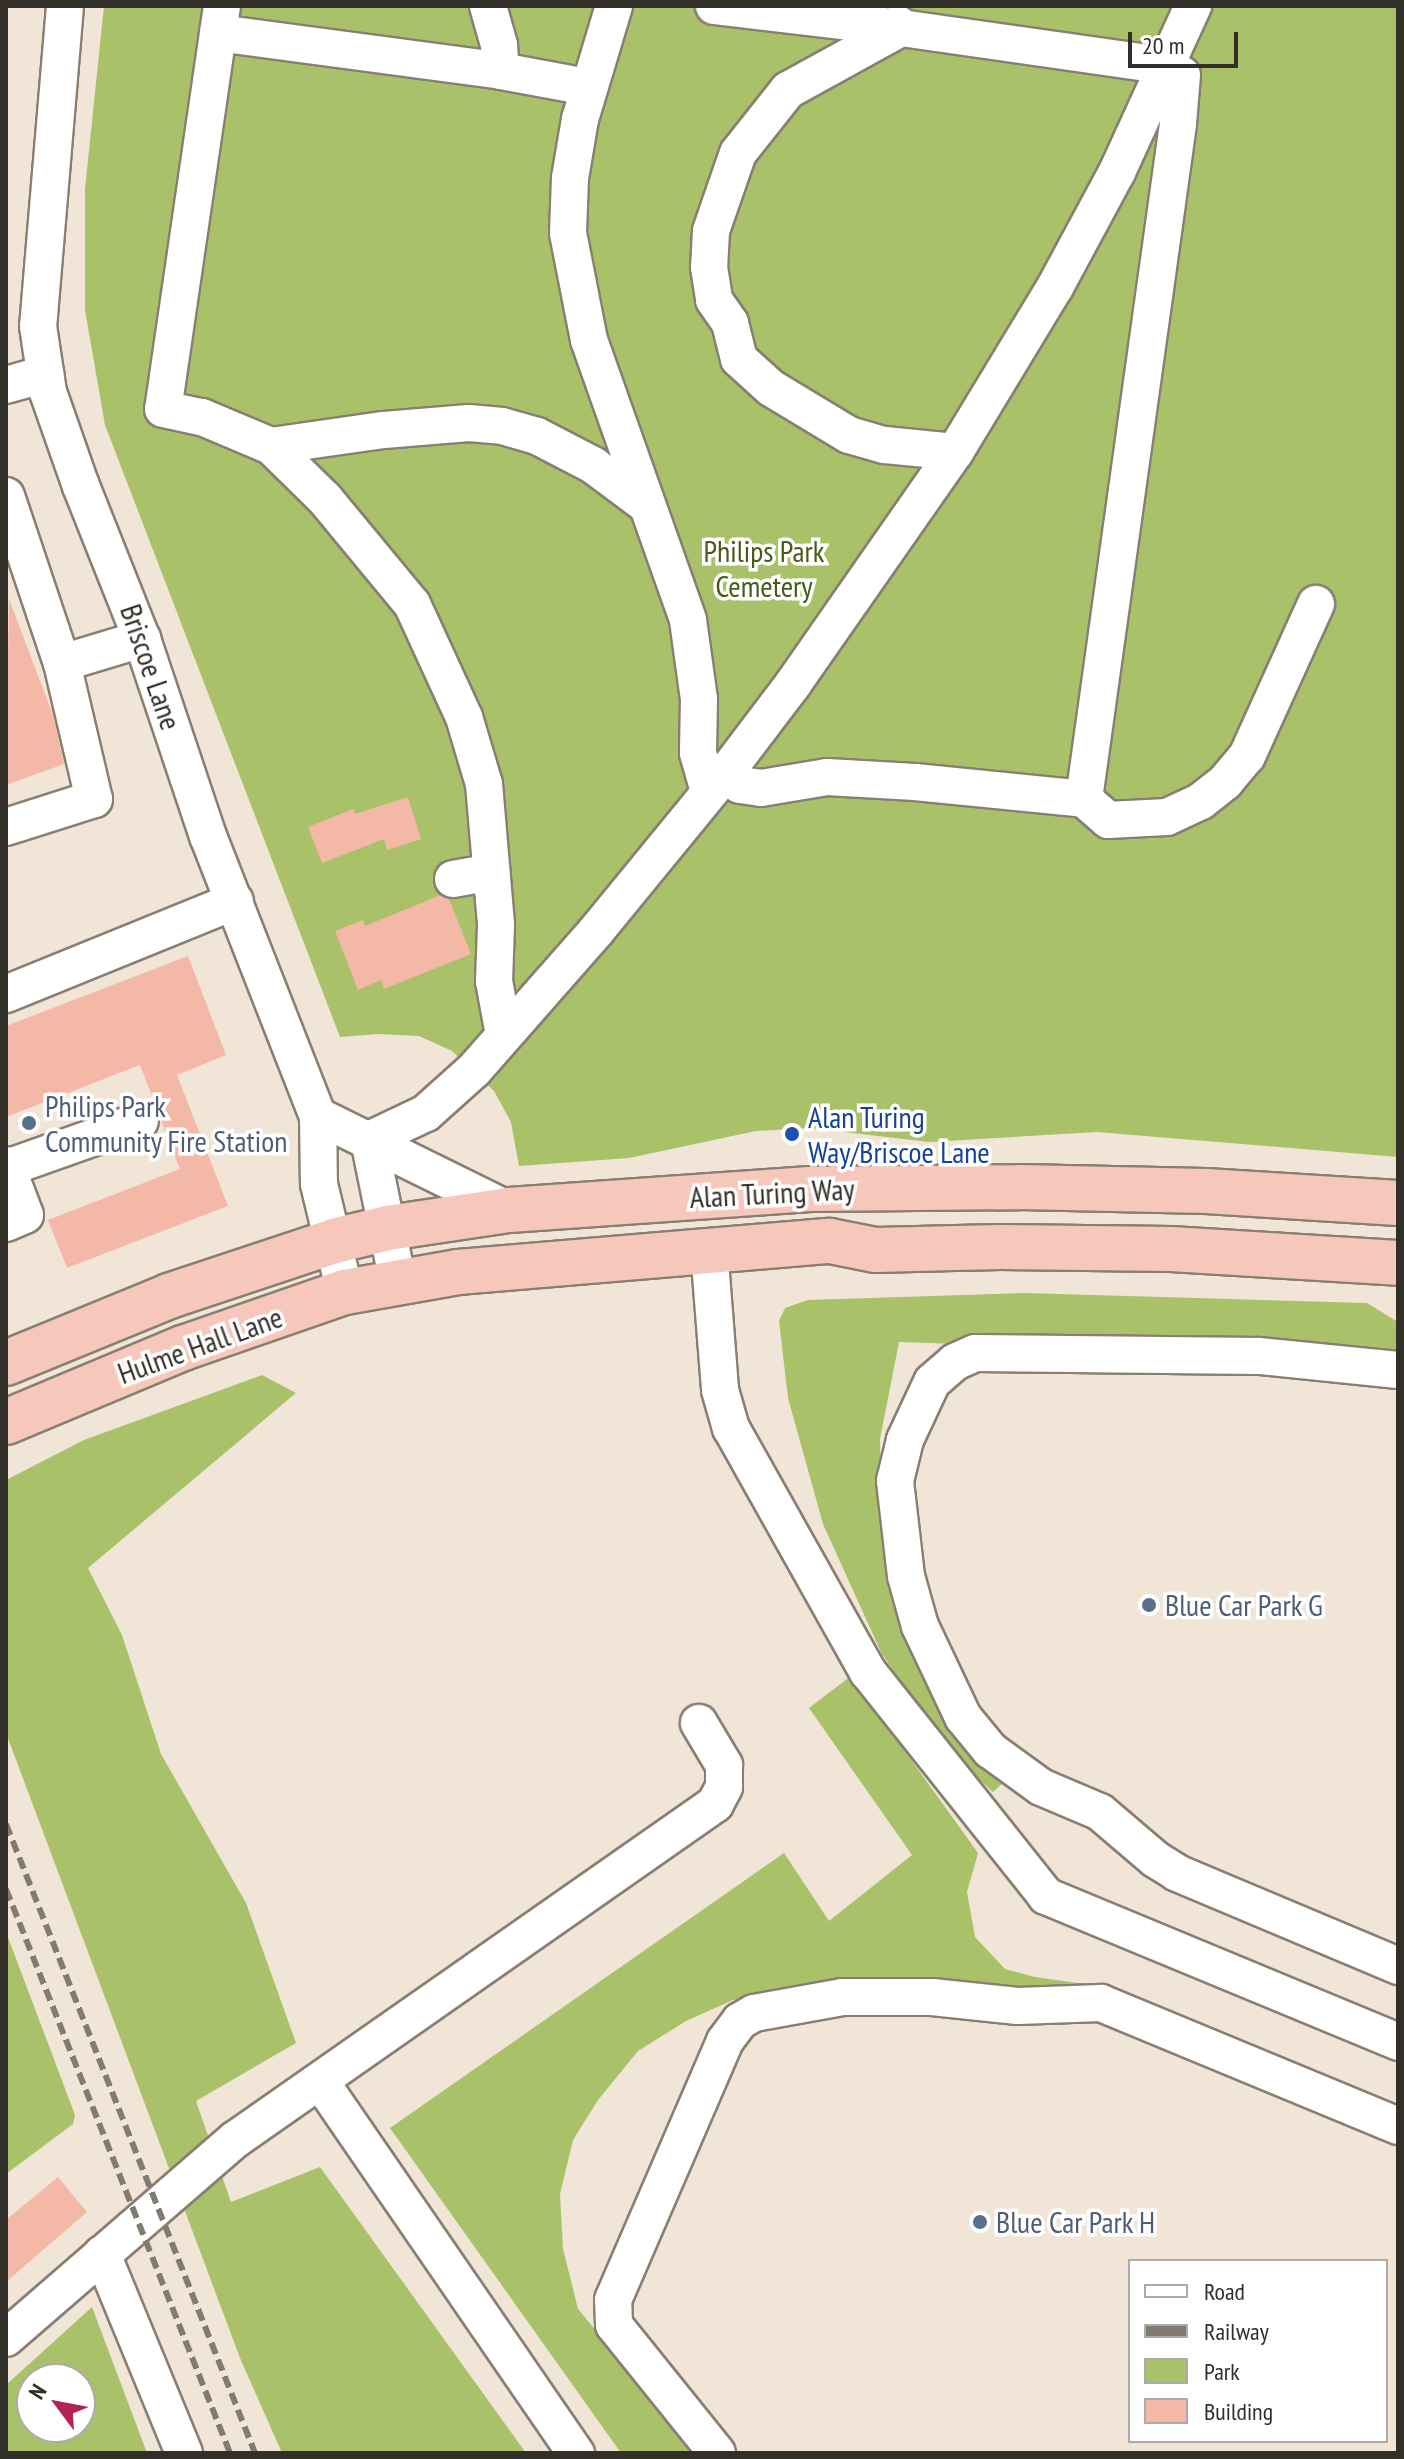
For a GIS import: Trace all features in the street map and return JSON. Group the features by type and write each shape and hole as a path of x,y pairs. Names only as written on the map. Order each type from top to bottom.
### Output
{"highway":[{"name":"Alan Turing Way","path":"388,1228 509,1210 810,1189 1005,1187 1206,1191 1398,1203"},
{"name":"Hulme Hall Lane","path":"6,1363 169,1296 334,1241 388,1228"},
{"name":"Alan Turing Way","path":"398,1282 458,1272 830,1241 876,1250 1171,1249 1398,1263"},
{"name":"Hulme Hall Lane","path":"6,1422 183,1348 345,1292 398,1282"}],"street":[{"name":"Briscoe Lane","path":"65,6 38,326 48,392 81,486 142,639 208,836 318,1116"},
{"path":"488,6 499,45 501,71"},
{"path":"614,6 587,87 570,178 568,233 589,340 644,503 688,620 699,699 698,753 717,784"},
{"path":"714,6 890,17 1167,66 1182,75 1178,124 1084,799"},
{"path":"369,1140 426,1113 474,1070 597,930 717,784 793,684 955,452 1055,287 1117,172 1193,6"},
{"path":"890,17 788,90 738,153 711,231 709,267 714,300 730,323 739,359 771,388 849,435 885,445 955,452"},
{"path":"504,1035 494,981 496,925 484,784 464,717 412,604 325,499 271,446 202,417 163,409 220,19 587,87"},
{"path":"6,385 45,374"},
{"path":"271,446 384,430 469,423 502,426 537,436 593,465 644,503"},
{"path":"6,496 62,663 94,799 6,827"},
{"path":"717,784 761,788 827,777 1084,799 1108,820 1167,817 1201,801 1225,782 1247,756 1316,604"},
{"path":"62,663 142,639"},
{"path":"453,879 491,872"},
{"path":"6,994 235,901"},
{"path":"345,1292 319,1184 318,1116 509,1210"},
{"path":"6,1223 25,1215 6,1167 140,1121"},
{"path":"369,1140 398,1282"},
{"path":"709,1249 720,1390 731,1428 868,1672 1046,1896 1398,2042"},
{"path":"1398,1370 1259,1356 975,1353 955,1362 932,1382 905,1440 895,1481 906,1576 920,1626 949,1692 990,1750 1041,1787 1100,1812 1155,1859 1177,1873 1398,1966"},
{"path":"6,2338 236,2139 715,1804 724,1787 724,1765 699,1723"},
{"path":"717,2453 614,2325 613,2300 725,2041 740,2021 754,2013 843,1997 932,1997 1018,2006 1101,2003 1398,2126"},
{"path":"320,2081 576,2453"},
{"path":"102,2254 184,2453"}],"green space":[{"name":"Philips Park Cemetery","path":"104,6 1398,6 1398,1157 1097,1132 929,1142 810,1128 756,1131 629,1158 519,1166 511,1122 494,1091 452,1051 419,1036 378,1034 340,1037 105,425 85,310 85,189"},
{"path":"1025,1293 1367,1303 1398,1322 1398,1359 899,1342 880,1439 882,1542 917,1668 949,1726 1006,1780 993,1792 943,1747 881,1652 823,1524 788,1398 779,1321 785,1308 808,1300"},
{"path":"262,1375 296,1393 88,1568 122,1635 161,1754 246,1903 296,2043 196,2101 231,2202 320,2167 526,2453 282,2453 240,2358 6,1733 6,1480 84,1440"},
{"path":"851,1676 978,1853 967,1892 975,1937 1005,1969 1091,1985 1027,1992 919,1978 818,1985 733,2000 686,2021 638,2051 598,2100 573,2140 560,2194 563,2249 578,2309 698,2453 621,2453 390,2128 784,1853 829,1921 912,1855 809,1708"},
{"path":"6,1932 75,2115 73,2124 6,2174"},
{"path":"92,2307 147,2453 6,2453 6,2385 16,2376 16,2443 96,2443 96,2363 30,2363"}],"building":[{"path":"9,599 53,715 64,764 6,785"},
{"path":"408,797 421,839 387,850 384,839 322,863 308,827 353,809 355,814"},
{"path":"441,895 449,899 471,954 384,989 381,980 358,990 335,931 363,920 365,926"},
{"path":"188,956 226,1055 177,1075 228,1206 67,1268 48,1220 180,1169 140,1065 6,1117 6,1026"},
{"path":"58,2177 87,2212 6,2282 6,2220"}],"railway":[{"path":"6,1824 255,2453"},
{"path":"6,1889 230,2453"}],"place":[{"name":"Philips Park Community Fire Station","path":"29,1123"},
{"name":"Alan Turing Way/Briscoe Lane","path":"792,1134"},
{"name":"Blue Car Park G","path":"1149,1605"},
{"name":"Blue Car Park H","path":"980,2222"}]}
